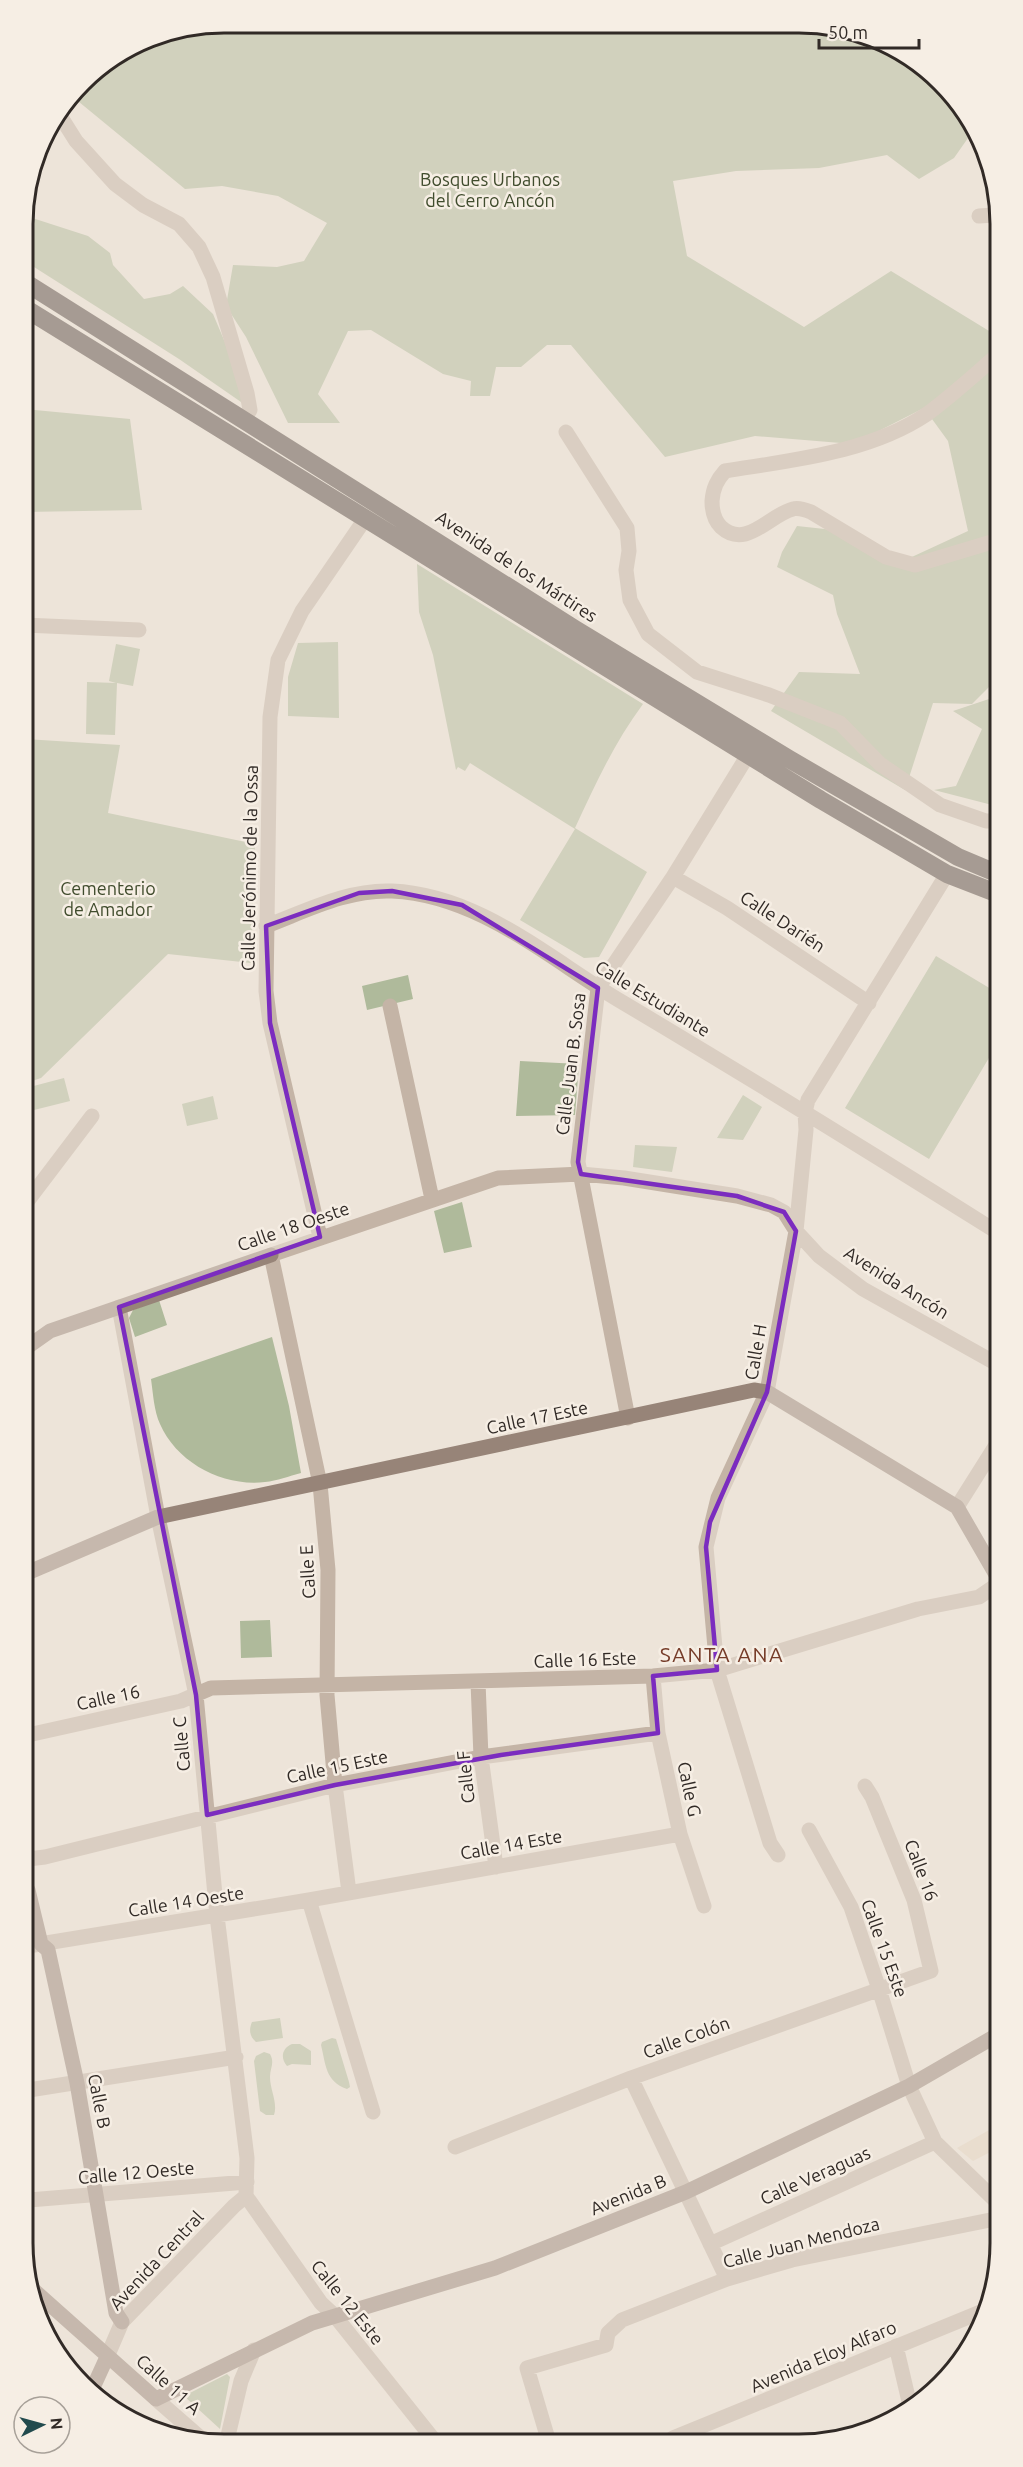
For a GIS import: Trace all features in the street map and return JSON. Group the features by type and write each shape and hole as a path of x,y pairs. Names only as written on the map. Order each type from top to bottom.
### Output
{"highway":[{"name":"Avenida de los Mártires","path":"33,287 575,629 958,857 990,870"},
{"path":"33,313 748,755 990,900"},
{"path":"905,826 990,859"},
{"path":"947,874 990,891"}],"street":[{"path":"63,121 76,141 115,184 143,205 179,224 199,247 213,277 247,393 250,410 244,419"},
{"path":"990,361 926,414 887,434 857,446 725,471 718,479 713,492 712,507 716,522 726,531 737,535 750,533 793,509 802,509 886,557 915,565 990,542"},
{"path":"566,432 627,528 629,551 626,570 630,600 648,634 697,672 769,695 840,723 880,764 940,805 990,821"},
{"name":"Calle Jerónimo de la Ossa","path":"320,1237 270,1023 266,991 270,717 278,660 292,628 365,519"},
{"path":"33,625 139,630"},
{"name":"Calle Juan B. Sosa","path":"628,1418 578,1162 598,988 673,877 748,755"},
{"name":"Calle H","path":"778,1855 770,1843 717,1670 706,1547 710,1522 718,1498 767,1392 796,1231 806,1130 805,1112 808,1100 947,874"},
{"name":"Calle Darién","path":"673,877 756,926 869,1003"},
{"name":"Calle Estudiante","path":"266,926 359,893 392,891 462,905 484,916 598,988 805,1112 990,1228"},
{"path":"390,1006 432,1199"},
{"path":"33,1194 92,1116"},
{"name":"Calle 18 Oeste","path":"33,1343 50,1331 498,1178 581,1174"},
{"name":"Avenida Ancón","path":"581,1174 624,1178 749,1199 771,1205 784,1212 796,1231 819,1256 863,1289 990,1360"},
{"name":"Calle E","path":"271,1255 320,1484 328,1570 328,1684 335,1785 349,1892"},
{"name":"Calle C","path":"119,1307 196,1695 217,1916 247,2158 246,2189"},
{"name":"Calle 17 Este","path":"33,1571 159,1517 754,1390 767,1392"},
{"path":"767,1392 957,1507 990,1564"},
{"path":"957,1507 990,1455"},
{"name":"Calle 16 Este","path":"196,1695 211,1688 653,1676 717,1670 918,1609 980,1597 990,1590"},
{"name":"Calle G","path":"653,1676 658,1733 680,1834 704,1906"},
{"name":"Calle F","path":"478,1682 481,1757 496,1867"},
{"name":"Calle 16","path":"33,1734 181,1701 196,1695"},
{"name":"Calle 15 Este","path":"33,1858 335,1785 481,1757 658,1733"},
{"name":"Calle 16","path":"865,1786 872,1797 914,1900 931,1971"},
{"name":"Calle 15 Este","path":"809,1830 851,1907 909,2086"},
{"name":"Calle 14 Este","path":"349,1892 680,1834"},
{"name":"Calle 14 Oeste","path":"35,1945 349,1892"},
{"path":"309,1900 373,2112"},
{"name":"Calle B","path":"33,1929 35,1945 48,1950 77,2083 116,2313 122,2322"},
{"name":"Calle Colón","path":"455,2147 631,2078 931,1971"},
{"name":"Avenida B","path":"156,2399 312,2323 495,2268 686,2192 909,2086 990,2039"},
{"path":"33,2089 236,2057"},
{"path":"631,2078 727,2279"},
{"path":"909,2086 935,2142 990,2195"},
{"name":"Calle Veraguas","path":"710,2244 935,2142"},
{"name":"Calle 12 Oeste","path":"33,2200 246,2189"},
{"name":"Calle 12 Este","path":"246,2189 321,2303 335,2316 429,2434"},
{"name":"Avenida Central","path":"95,2384 122,2322 234,2206 246,2189"},
{"name":"Calle Juan Mendoza","path":"547,2434 527,2368 606,2345 608,2333 622,2320 727,2279 792,2260 990,2220"},
{"name":"Calle 11 A","path":"42,2298 107,2358 121,2366 192,2431"},
{"name":"Avenida Eloy Alfaro","path":"685,2434 976,2314"},
{"path":"896,2346 909,2399"},
{"path":"228,2434 241,2380 254,2350"}],"highlighted area":[{"path":"392,891 462,905 598,988 578,1162 581,1174 737,1196 784,1212 796,1231 767,1392 710,1522 706,1547 717,1670 653,1676 658,1733 501,1755 335,1785 207,1815 196,1695 119,1307 320,1237 270,1023 266,926 359,893"}],"green space":[{"name":"Bosques Urbanos del Cerro Ancón","path":"224,33 811,33 860,43 905,65 934,89 950,108 968,138 954,158 919,179 887,155 819,168 736,171 673,181 687,256 804,327 891,271 990,332 990,686 972,704 933,703 905,790 771,711 799,672 860,674 837,614 833,595 777,567 782,552 797,526 843,531 901,562 968,531 948,441 924,408 853,444 755,436 665,457 571,345 547,345 521,367 496,367 490,396 470,396 471,381 443,374 371,330 348,331 318,394 340,423 288,423 246,337 226,306 233,265 277,267 304,261 327,223 278,196 222,186 185,189 78,101 98,80 118,65 140,53 163,43 199,35"},
{"path":"33,218 88,236 110,253 113,265 144,299 170,294 183,286 213,314 254,411 179,359 33,266"},
{"path":"33,410 130,419 142,510 33,512"},
{"path":"417,564 643,704 614,749 575,828 647,872 599,957 584,958 520,920 575,829 470,763 465,771 458,767 456,770 433,655 419,612"},
{"path":"338,642 339,718 288,716 288,677 298,643"},
{"path":"116,644 140,649 133,686 117,683 115,735 86,734 87,682 116,683 109,681"},
{"path":"990,699 990,804 934,790 956,786 982,729 953,711"},
{"name":"Cementerio de Amador","path":"33,740 120,745 108,813 255,844 251,963 168,954 41,1078 33,1081"},
{"path":"936,956 990,988 990,1056 929,1159 845,1108"},
{"path":"408,975 413,999 367,1010 362,986"},
{"path":"520,1061 579,1064 575,1115 516,1116"},
{"path":"64,1078 70,1101 33,1110 33,1086"},
{"path":"743,1095 762,1107 743,1140 717,1138"},
{"path":"213,1096 218,1119 187,1126 182,1104"},
{"path":"635,1145 677,1147 672,1172 633,1167"},
{"path":"462,1202 472,1247 444,1253 434,1211"},
{"path":"159,1300 167,1325 135,1337 129,1318 133,1310"},
{"path":"272,1337 289,1406 301,1473 278,1480 249,1483 233,1481 203,1470 178,1450 160,1424 151,1379"},
{"path":"270,1620 272,1657 241,1658 240,1621"},
{"path":"280,2018 283,2038 256,2042 254,2040 250,2032 252,2022"},
{"path":"332,2038 336,2039 349,2082 350,2087 347,2089 334,2082 326,2066 321,2045 322,2042"},
{"path":"292,2044 300,2044 311,2051 311,2065 287,2066 283,2060 283,2053"},
{"path":"264,2052 270,2054 272,2060 270,2077 275,2106 274,2115 266,2115 260,2111 254,2061 256,2056"},
{"path":"227,2374 230,2377 220,2429 184,2396"}],"shaded area":[{"path":"990,2130 990,2152 973,2161 957,2148"}],"district":[{"name":"SANTA ANA","path":"722,1654"}]}
